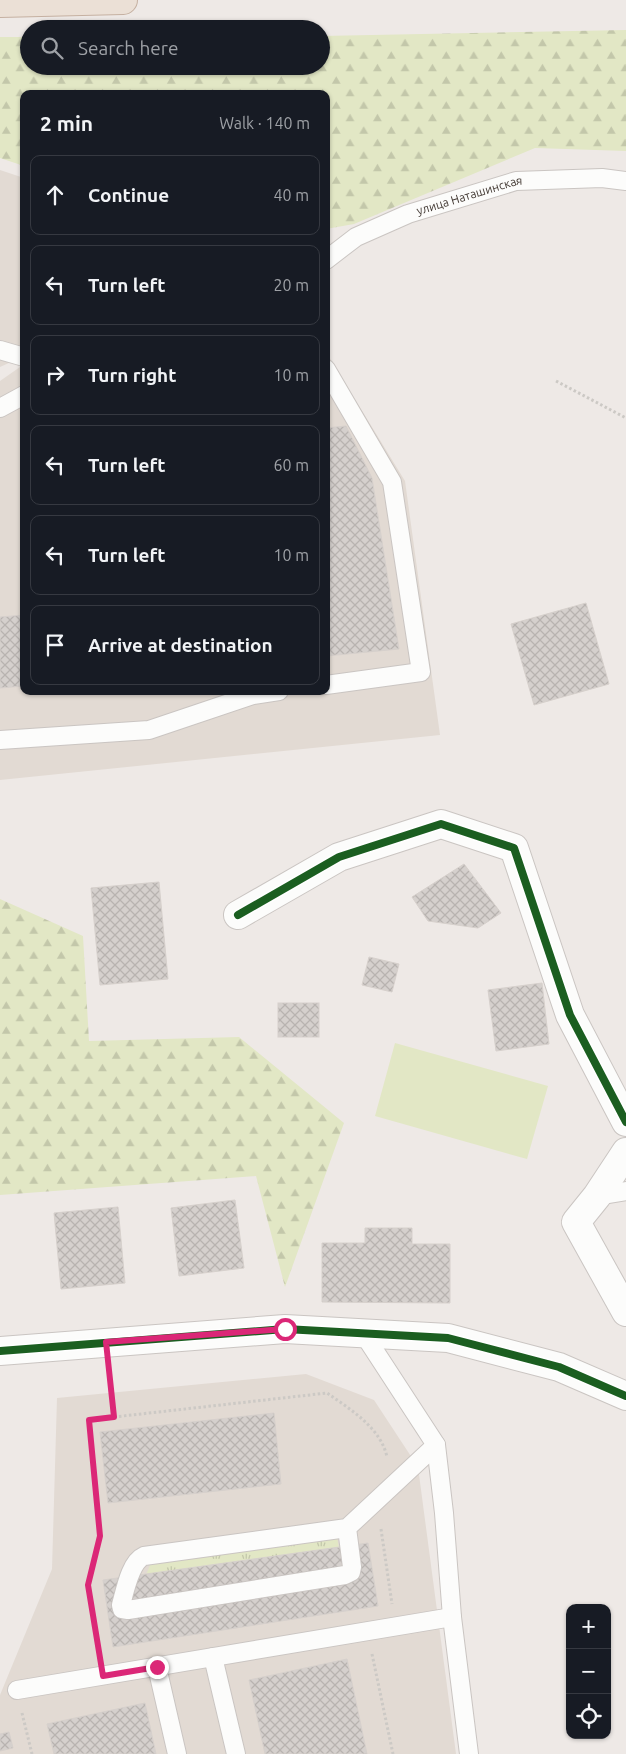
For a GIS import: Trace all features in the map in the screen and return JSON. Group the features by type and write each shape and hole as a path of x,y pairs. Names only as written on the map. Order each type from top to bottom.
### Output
{"highway":[{"path":"0,3 123,0"}],"street":[{"path":"238,915 339,857 441,824 514,848 570,1015 626,1122"},
{"path":"626,1152 597,1196 576,1222 626,1312"},
{"path":"0,1351 285,1329 448,1338 559,1367 626,1396"}],"lane":[{"name":"улица Наташинская","path":"330,257 356,238 408,214 516,181 602,178 626,181"},
{"path":"0,350 20,356"},
{"path":"330,376 392,482 421,672 330,684"},
{"path":"0,408 20,397"},
{"path":"0,740 149,730 253,695"},
{"path":"597,1196 626,1191"},
{"path":"363,1333 436,1445 444,1513 452,1617 468,1754"},
{"path":"347,1528 352,1567 351,1572 345,1575 128,1610 122,1609 121,1605 133,1566 138,1558 347,1528 436,1445"},
{"path":"16,1690 452,1617"},
{"path":"213,1657 236,1754"},
{"path":"157,1667 177,1754"}],"path":[{"path":"556,381 626,418"},
{"path":"106,1342 114,1417"},
{"path":"103,1676 88,1585 100,1536 89,1420 327,1393 364,1419 385,1448 392,1486"},
{"path":"376,1500 396,1627"},
{"path":"368,1631 393,1754"},
{"path":"16,1690 32,1754"}],"shaded area":[{"path":"0,170 20,177 20,358 0,367"},
{"path":"330,359 405,481 440,735 0,780 0,381 20,367 20,695 330,695"},
{"path":"306,1374 374,1400 418,1467 456,1754 0,1754 0,1695 52,1569 57,1398"}],"green space":[{"path":"626,30 626,151 535,148 354,224 330,228 330,90 20,90 20,165 0,158 0,37 20,37 20,75 330,75 330,36"},
{"path":"0,899 83,936 89,1041 239,1037 344,1123 285,1287 256,1176 0,1195"},
{"path":"395,1043 548,1086 527,1159 375,1116"},
{"path":"337,1537 342,1565 137,1597 150,1565"}],"building":[{"path":"346,426 372,478 399,649 330,656 330,428"},
{"path":"586,603 609,684 534,705 511,624"},
{"path":"20,615 20,686 0,688 0,617"},
{"path":"464,864 501,913 478,928 428,921 412,897"},
{"path":"159,882 168,979 100,985 91,888"},
{"path":"369,957 399,964 392,992 362,985"},
{"path":"542,983 549,1044 496,1051 488,990"},
{"path":"278,1003 319,1003 319,1037 278,1037"},
{"path":"235,1200 244,1268 179,1276 171,1208"},
{"path":"118,1207 125,1283 61,1289 54,1213"},
{"path":"365,1228 412,1228 412,1244 450,1244 450,1303 322,1302 322,1243 365,1243"},
{"path":"274,1413 281,1484 108,1503 100,1432"},
{"path":"368,1543 378,1606 113,1647 103,1580"},
{"path":"347,1659 367,1754 265,1754 249,1680"},
{"path":"145,1703 156,1754 54,1754 47,1724"},
{"path":"9,1732 13,1748 0,1751 0,1734"}],"cycle path":[{"path":"238,915 339,857 441,824 514,848 570,1015 626,1122"},
{"path":"0,1351 285,1329 448,1338 559,1367 626,1396"}],"route":[{"path":"157,1667 103,1676 88,1585 100,1536 89,1420 114,1417 106,1342 285,1329"}]}
